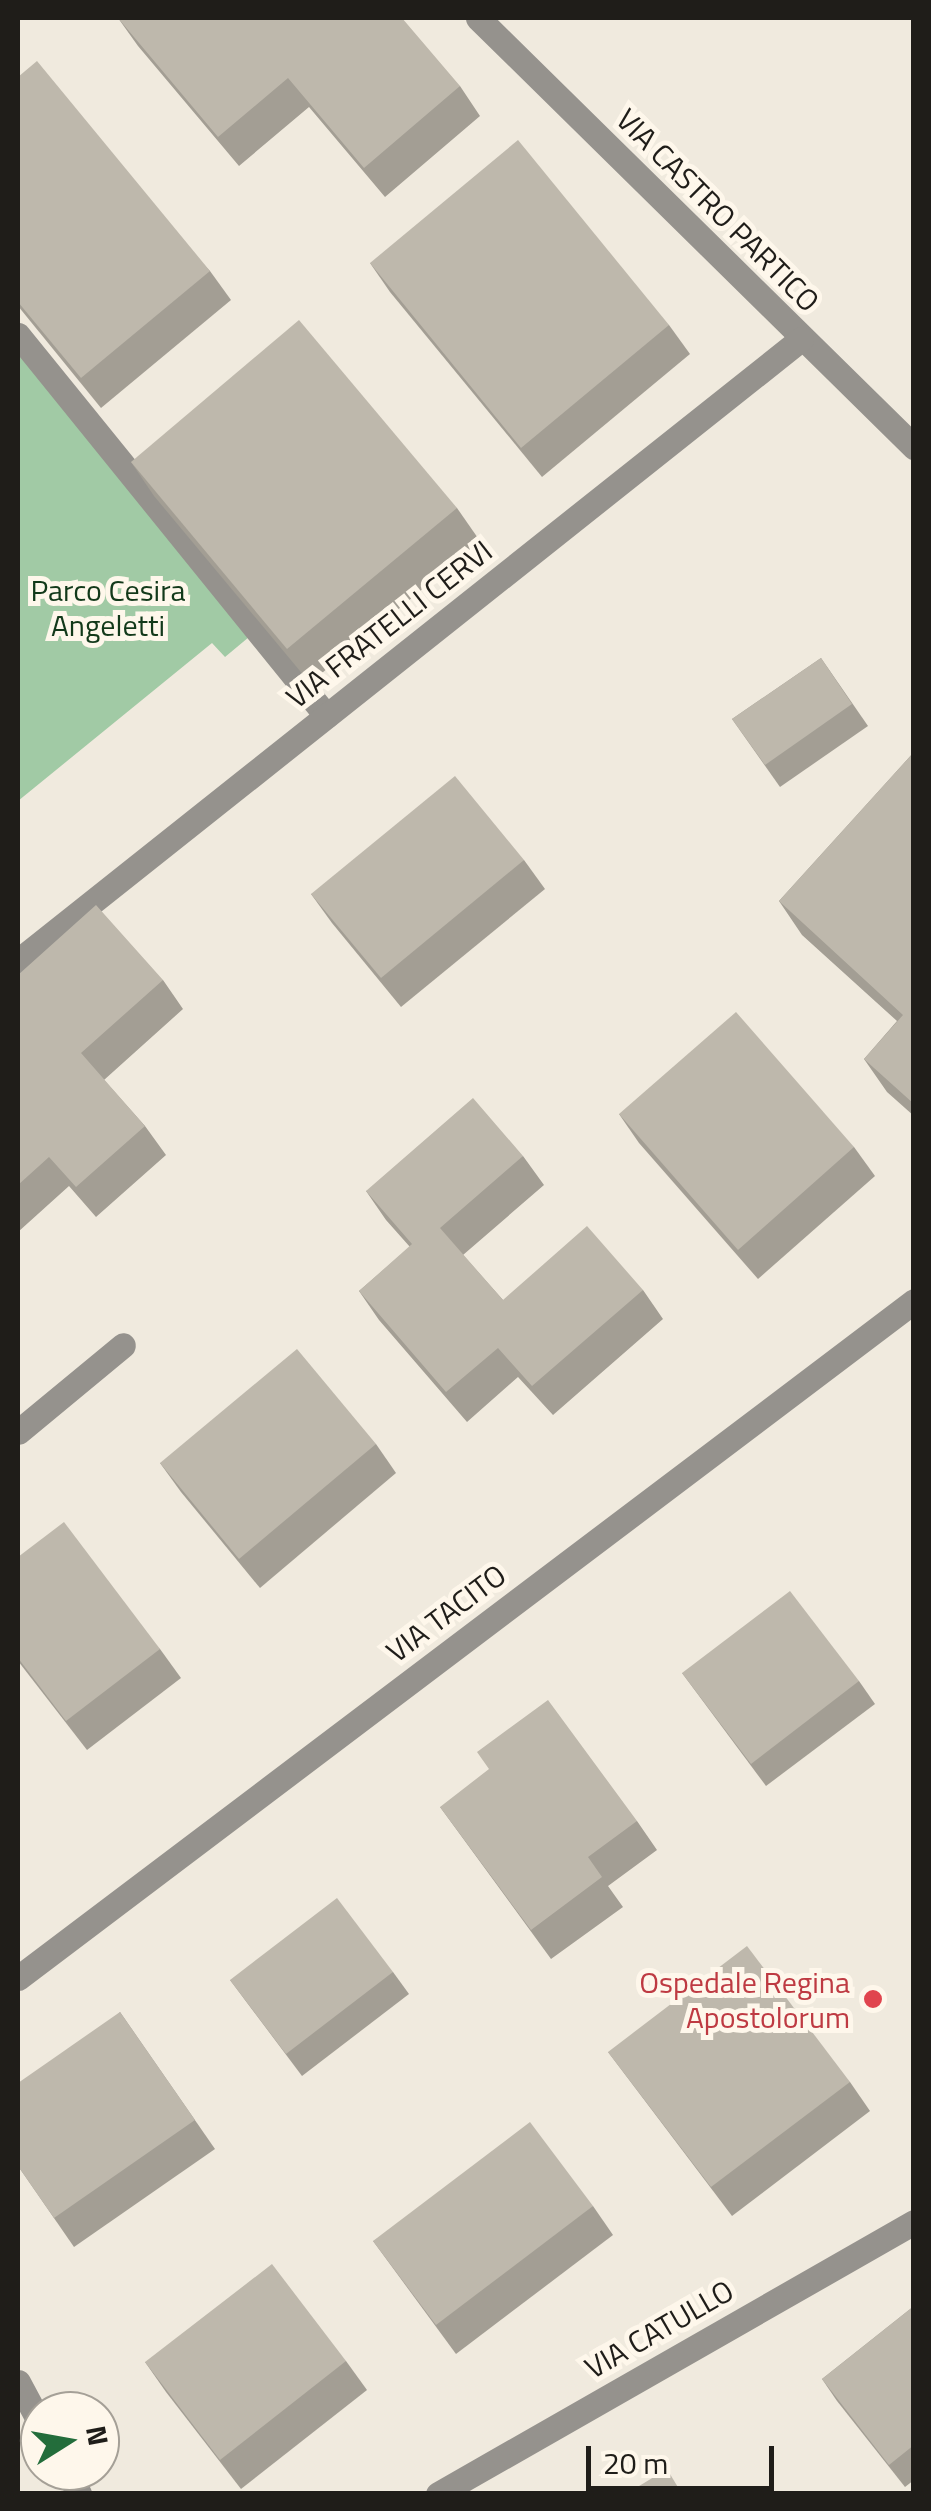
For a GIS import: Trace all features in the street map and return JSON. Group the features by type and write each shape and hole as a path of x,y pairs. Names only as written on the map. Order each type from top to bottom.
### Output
{"street":[{"name":"VIA CASTRO PARTICO","path":"478,18 914,447"},
{"path":"18,335 326,716"},
{"name":"VIA FRATELLI CERVI","path":"18,961 801,339"},
{"name":"VIA TACITO","path":"18,1978 914,1301"},
{"path":"18,1432 124,1345"},
{"name":"VIA CATULLO","path":"438,2494 914,2222"}],"green space":[{"name":"Parco Cesira Angeletti","path":"18,349 249,637 225,657 212,643 18,801"}],"building":[{"path":"118,18 402,18 460,86 364,168 288,78 218,137"},
{"path":"37,61 210,271 81,378 18,302 18,77"},
{"path":"518,140 669,325 521,448 370,263"},
{"path":"299,320 457,508 287,649 131,462"},
{"path":"821,658 852,704 765,765 732,719"},
{"path":"914,752 914,1104 864,1059 903,1015 779,901"},
{"path":"455,776 524,860 381,978 311,894"},
{"path":"96,905 163,980 81,1053 145,1126 76,1187 49,1157 18,1185 18,975"},
{"path":"736,1012 854,1147 738,1250 619,1114"},
{"path":"473,1098 523,1156 440,1228 503,1300 587,1226 643,1290 532,1386 498,1348 446,1392 359,1291 412,1244 366,1191"},
{"path":"297,1349 376,1444 239,1559 160,1463"},
{"path":"64,1522 160,1649 66,1721 18,1658 18,1557"},
{"path":"790,1591 859,1681 751,1764 682,1673"},
{"path":"548,1700 637,1821 588,1857 602,1877 531,1930 440,1807 489,1769 477,1752"},
{"path":"337,1898 393,1972 286,2054 230,1980"},
{"path":"747,1946 850,2082 711,2187 608,2052"},
{"path":"120,2012 195,2120 54,2218 18,2166 18,2083"},
{"path":"530,2122 593,2206 436,2325 373,2241"},
{"path":"272,2264 346,2361 220,2460 145,2362"},
{"path":"914,2306 914,2445 889,2465 822,2379"},
{"path":"667,2469 682,2494 626,2494"}],"place":[{"name":"Ospedale Regina Apostolorum","path":"873,1999"}]}
